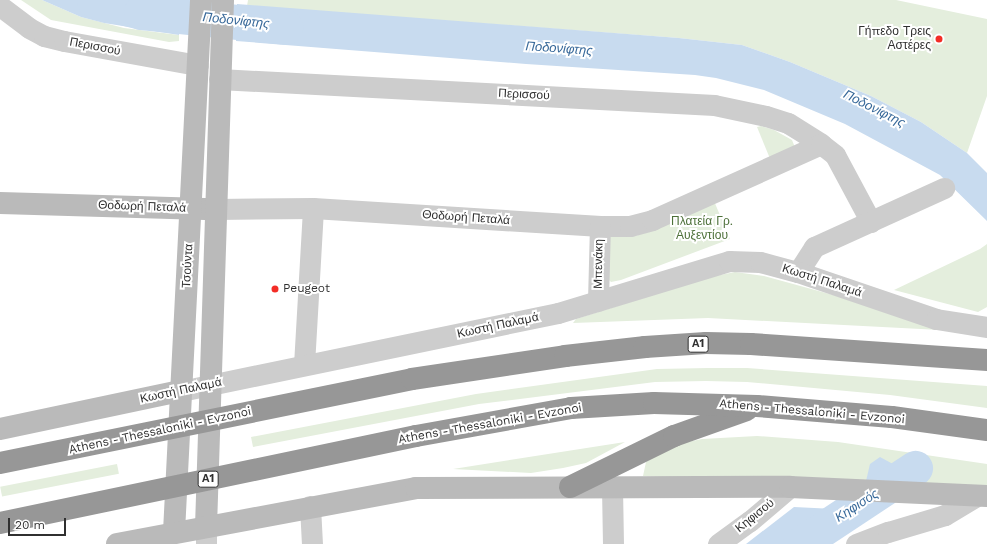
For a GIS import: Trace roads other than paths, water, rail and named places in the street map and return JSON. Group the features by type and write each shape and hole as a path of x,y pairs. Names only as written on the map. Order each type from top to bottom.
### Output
{"highway":[{"name":"Athens - Thessaloniki - Evzonoi","path":"0,463 412,379 565,356 646,347 706,343 751,344 987,360"},
{"name":"Athens - Thessaloniki - Evzonoi","path":"0,523 416,436 571,408 654,403 757,406 892,417 987,430"},
{"path":"570,487 674,436 757,406"}],"street":[{"name":"Τσούντα","path":"201,0 219,79 206,535"},
{"name":"Τσούντα","path":"174,532 198,65 210,40 223,0"},
{"name":"Περισσού","path":"0,6 29,28 44,36 64,41 198,65"},
{"name":"Περισσού","path":"219,79 714,105 759,114 788,123 821,144"},
{"name":"Θοδωρή Πεταλά","path":"0,203 216,210 312,208 600,226 630,226 652,220 821,144"},
{"path":"821,144 835,154 871,222"},
{"path":"798,272 814,247 944,188"},
{"path":"304,365 312,208"},
{"name":"Μπενάκη","path":"598,301 600,226"},
{"name":"Κωστή Παλαμά","path":"0,429 558,313 729,261 743,260 760,262 798,272 936,319 987,327"},
{"path":"612,487 613,544"},
{"path":"117,544 174,532 206,535 310,506 416,488 790,487 982,495"},
{"name":"Κηφισού","path":"718,544 750,521 790,487"},
{"path":"856,544 889,538 945,515 982,495"},
{"path":"310,506 312,544"}],"water":[{"path":"42,0 181,0 179,35 104,23 81,17"},
{"path":"237,4 679,38 742,45 790,62 871,96 921,122 967,153 987,173 987,221 940,175 845,124 764,90 716,78 695,75 526,64 236,41"},
{"path":"880,457 926,482 866,481 870,464"},
{"path":"794,507 875,511 826,544 746,544"}],"waterway":[{"name":"Ποδονίφτης","path":"94,0 141,12 285,27"},
{"name":"Κηφισός","path":"800,544 915,468"}],"place":[{"name":"Γήπεδο Τρεις Αστέρες","path":"939,39"},
{"name":"Peugeot","path":"275,289"}],"park label":[{"name":"Πλατεία Γρ. Αυξεντίου","path":"702,229"}]}
